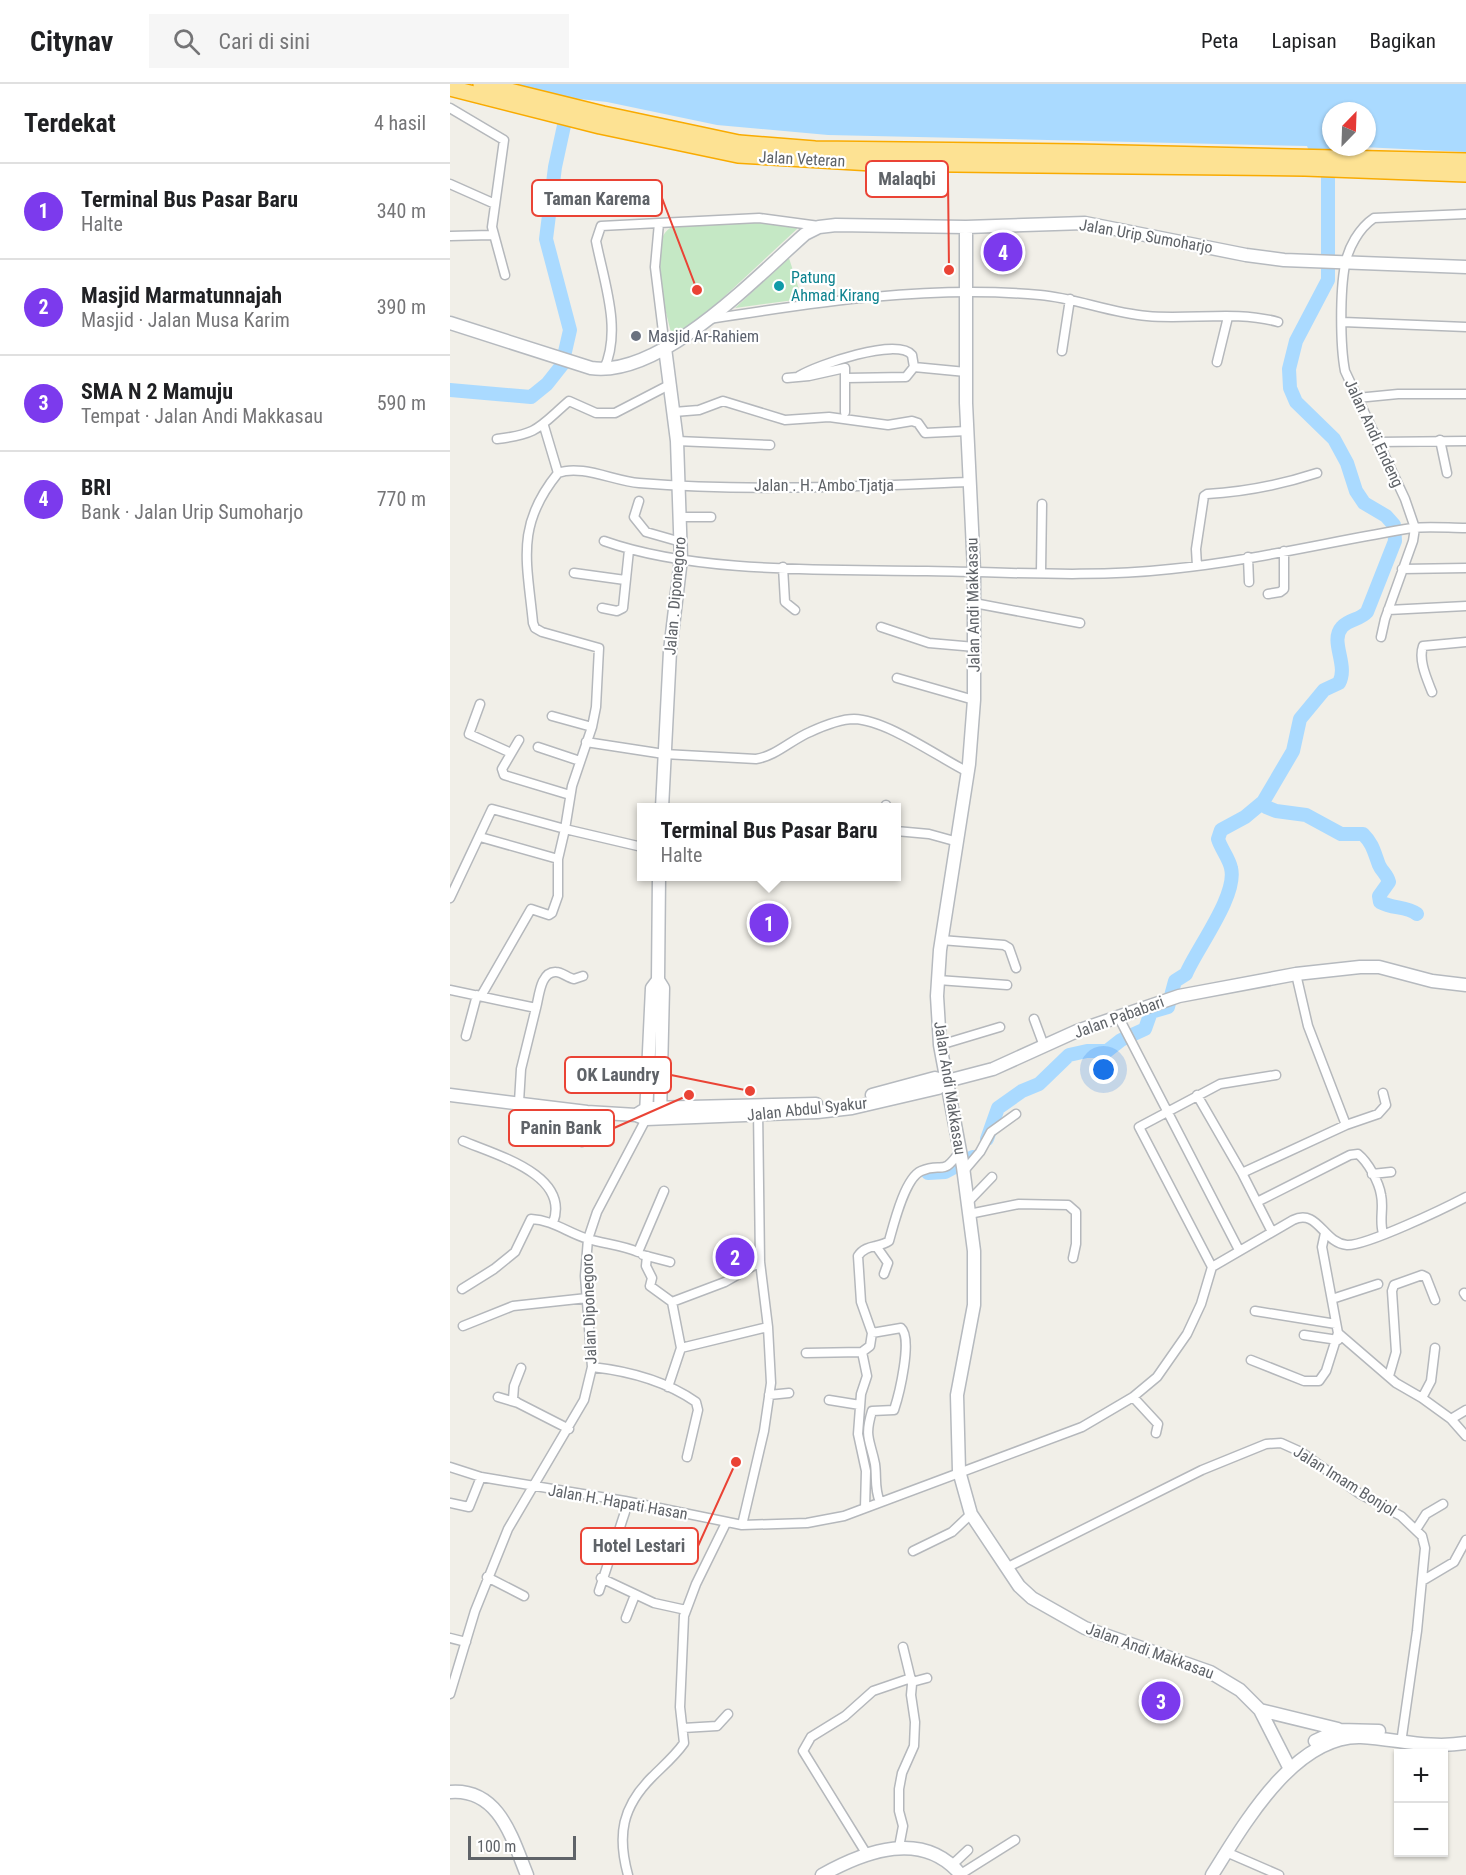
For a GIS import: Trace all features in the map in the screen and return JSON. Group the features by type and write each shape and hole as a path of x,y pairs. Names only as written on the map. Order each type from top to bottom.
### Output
{"highway":[{"name":"Jalan Veteran","path":"481,84 517,99"},
{"name":"Jalan Veteran","path":"450,88 517,99 738,155 800,160 1356,163"},
{"path":"1356,163 1466,161"},
{"path":"1356,163 1466,174"}],"street":[{"path":"450,108 504,140 492,235 505,275"},
{"path":"450,184 495,204"},
{"path":"1339,263 1357,236 1374,218 1466,214"},
{"path":"604,369 611,353 613,333 596,242 598,229 607,225 742,218 819,226"},
{"path":"659,223 655,267 665,348"},
{"name":"Jalan Urip Sumoharjo","path":"819,226 1085,223 1246,255 1315,262 1466,267"},
{"path":"450,323 591,368 628,366 665,348 709,319 805,234 819,226"},
{"name":"Jalan Andi Makkasau","path":"966,226 966,372 974,572 974,700 968,772 941,940 938,980 940,1045 962,1162 974,1251 974,1305 957,1395 960,1471 971,1514 1019,1586 1044,1606 1085,1629 1210,1672 1240,1690 1260,1710"},
{"path":"450,236 492,235"},
{"name":"Jalan Andi Endeng","path":"1339,263 1343,322 1342,356 1345,371 1405,499 1415,528"},
{"path":"709,319 881,296 966,292 1041,295 1070,299 1137,316 1251,315 1278,322"},
{"path":"1062,351 1070,299"},
{"path":"1217,362 1228,317"},
{"path":"1343,322 1466,327"},
{"name":"Jalan . Diponegoro","path":"662,803 670,651 681,559 677,441 665,348"},
{"path":"787,378 809,376 843,364 863,352 903,349 912,355 914,367 906,377 846,378"},
{"path":"843,364 846,378 845,412"},
{"path":"914,367 966,372"},
{"path":"497,439 520,436 544,426 569,401 596,413 615,413 671,384"},
{"path":"1357,398 1398,394 1466,394"},
{"path":"674,412 699,410 723,401 785,420 829,417 888,426 912,421 918,423 925,433 967,430"},
{"path":"466,1036 479,995 531,909 549,915 552,913 558,896 558,859 570,795 580,761 589,743 596,707 599,648 542,632 536,628 534,623 525,543 531,520 544,490 558,473 544,426"},
{"path":"1440,440 1447,473"},
{"path":"677,441 770,445"},
{"path":"1377,442 1466,441"},
{"name":"Jalan . H. Ambo Tjatja","path":"558,473 571,470 620,481 680,485 861,486 969,482"},
{"path":"1197,566 1196,549 1204,496 1276,486 1317,473"},
{"path":"639,501 634,517 640,528 681,542"},
{"path":"1041,572 1042,504"},
{"path":"680,517 711,517"},
{"path":"1381,637 1388,610 1413,541 1415,528"},
{"path":"604,541 629,550 681,559 783,567 1121,573 1197,566 1384,532 1415,528 1466,528"},
{"path":"602,608 621,610 629,550"},
{"path":"1268,594 1284,589 1284,551"},
{"path":"1248,557 1249,582"},
{"path":"783,567 785,602 795,610"},
{"path":"1402,569 1466,567"},
{"path":"574,573 625,580"},
{"path":"974,603 1080,623"},
{"path":"1388,610 1466,606"},
{"path":"881,627 929,643 975,647"},
{"path":"1432,692 1424,670 1421,651 1423,646 1466,642"},
{"path":"897,678 974,700"},
{"path":"480,704 469,734 509,752"},
{"path":"552,716 592,727"},
{"path":"589,743 664,754 764,758 809,732 838,722 860,720 889,730 968,772"},
{"path":"519,740 509,752 502,769 505,776 570,795"},
{"path":"538,747 580,761"},
{"path":"450,898 494,808 565,829 637,846"},
{"path":"901,831 929,834 958,842"},
{"path":"480,837 558,859"},
{"path":"659,881 658,980 663,988 660,1113"},
{"path":"941,940 1004,945 1009,948 1016,968"},
{"name":"Jalan Pababari","path":"947,1081 993,1069 1118,1016 1162,1001 1296,974 1350,967 1379,967 1432,981 1466,985"},
{"path":"519,1102 522,1069 544,979 550,973 560,973 574,979 583,976"},
{"path":"1296,974 1308,1026 1346,1125"},
{"name":"Jalan Diponegoro","path":"450,1694 487,1577 508,1529 584,1400 592,1367 586,1298 588,1239 597,1212 643,1114 652,988 658,980"},
{"path":"938,980 1007,985"},
{"path":"450,990 536,1008"},
{"path":"1118,1016 1127,1038 1239,1250"},
{"path":"1034,1019 1044,1046"},
{"path":"940,1045 1000,1027"},
{"path":"1276,1075 1224,1083 1140,1125 1139,1129 1212,1266 1298,1218 1306,1217 1339,1243 1351,1245 1466,1197"},
{"name":"Jalan Abdul Syakur","path":"450,1095 587,1112 643,1114 758,1111 870,1096 935,1078 947,1081"},
{"path":"1242,1173 1346,1125 1383,1111 1387,1103 1383,1092"},
{"path":"1197,1095 1242,1173 1272,1232"},
{"path":"741,1525 764,1431 769,1395 768,1327 760,1262 758,1111"},
{"path":"582,1142 587,1112"},
{"path":"806,1353 862,1352 870,1346 872,1333 861,1302 858,1256 863,1250 877,1249 891,1238 890,1229 900,1211 909,1180 922,1171 944,1168 962,1162 980,1152 991,1132 1016,1114"},
{"path":"463,1141 515,1162 539,1178 556,1197 557,1208 553,1223"},
{"path":"1257,1202 1353,1154 1360,1155 1381,1194 1379,1218 1383,1233"},
{"path":"1372,1174 1391,1172"},
{"path":"968,1208 992,1177"},
{"path":"638,1252 664,1191"},
{"path":"968,1208 1019,1204 1068,1205 1076,1212 1077,1221 1073,1258"},
{"path":"462,1289 494,1269 515,1252 531,1219 553,1223 588,1239 622,1245 647,1257 670,1262"},
{"path":"1251,1360 1304,1381 1319,1381 1324,1376 1338,1332 1322,1247 1325,1233"},
{"path":"877,1249 888,1263 884,1275"},
{"path":"647,1257 646,1266 652,1278 650,1286 672,1302 681,1348 668,1387"},
{"path":"672,1302 725,1282 760,1262"},
{"name":"Jalan H. Hapati Hasan","path":"450,1467 481,1477 626,1501 726,1523 741,1525 807,1523 872,1505 1082,1427 1133,1397 1157,1377 1187,1334 1201,1304 1212,1266"},
{"path":"1389,1376 1396,1352 1392,1291 1394,1286 1422,1275 1426,1277 1435,1300"},
{"path":"1332,1299 1378,1284"},
{"path":"463,1326 513,1306 586,1298"},
{"path":"1255,1311 1338,1332 1389,1376 1451,1419 1466,1436"},
{"path":"681,1348 768,1327"},
{"path":"829,1400 864,1410 894,1410 905,1360 906,1333 902,1328 872,1333"},
{"path":"1304,1335 1338,1332"},
{"path":"1422,1398 1431,1381 1435,1348"},
{"path":"862,1352 867,1376 864,1410 858,1434 872,1505"},
{"path":"592,1367 615,1369 668,1387 693,1400 698,1407 687,1457"},
{"path":"518,1403 513,1399 514,1386 521,1368"},
{"path":"769,1395 789,1393"},
{"path":"498,1397 518,1403 569,1429"},
{"path":"1133,1397 1158,1424 1156,1433"},
{"path":"864,1410 867,1435 874,1461 872,1505"},
{"path":"1451,1419 1466,1410"},
{"name":"Jalan Imam Bonjol","path":"1008,1567 1202,1470 1274,1442 1292,1446 1360,1494 1417,1528"},
{"path":"450,1503 469,1507 481,1477"},
{"path":"1401,1739 1425,1542 1417,1528 1426,1514 1443,1504"},
{"path":"599,1591 601,1578 624,1512"},
{"path":"913,1551 951,1532 971,1514"},
{"path":"628,1875 621,1844 626,1815 638,1794 682,1745 681,1676 686,1610 726,1523"},
{"path":"1422,1581 1454,1562 1466,1540"},
{"path":"487,1577 524,1596"},
{"path":"601,1578 654,1603 686,1610"},
{"path":"626,1618 635,1595"},
{"path":"450,1638 466,1642"},
{"path":"899,1847 903,1827 899,1811 899,1789 914,1746 911,1680 903,1647"},
{"path":"866,1854 803,1751 811,1737 844,1716 873,1691 911,1680 927,1678"},
{"path":"1260,1710 1339,1730 1360,1729 1436,1746 1466,1743"},
{"path":"1260,1710 1289,1765"},
{"path":"683,1728 717,1726 728,1714"},
{"path":"1212,1875 1240,1830 1244,1816 1255,1798 1322,1737 1339,1730"},
{"path":"1289,1765 1340,1738 1401,1739 1466,1735"},
{"path":"450,1792 475,1794 495,1808 527,1875"},
{"path":"958,1871 1016,1840"},
{"path":"822,1875 866,1854 899,1847 926,1852 958,1871"},
{"path":"958,1871 968,1850"},
{"path":"1226,1852 1279,1875"}],"green space":[{"path":"735,220 796,224 797,229 699,320 672,336 660,279 659,248 663,236 670,228 683,223"},
{"path":"789,258 802,299 735,308"}],"water":[{"path":"515,84 1466,84 1466,152 1376,148 1376,102 1322,102 1322,151 1309,151 1307,146 828,135 717,125 607,102 570,98"}],"waterway":[{"path":"450,390 531,397 547,384 562,365 570,330 546,239 555,167 570,98"},
{"path":"987,1139 998,1108 1022,1091 1039,1084 1069,1055 1087,1051 1107,1051 1121,1040 1145,1029 1151,1012 1168,1007 1175,981 1186,974 1223,907 1232,879 1229,861 1218,839 1221,830 1245,817 1263,802 1293,751 1300,719 1324,690 1339,683 1342,669 1337,639 1339,633 1345,624 1367,612 1395,541 1394,525 1386,516 1364,503 1356,491 1347,463 1334,439 1296,402 1290,388 1289,369 1296,341 1328,280 1328,160"},
{"path":"1263,802 1266,807 1276,811 1306,815 1341,834 1363,834 1389,882 1379,896 1380,902 1417,914"},
{"path":"928,1173 945,1172 973,1157"}],"place":[{"name":"BRI","path":"1003,252"},
{"name":"Malaqbi","path":"949,270"},
{"name":"Patung Ahmad Kirang","path":"779,286"},
{"name":"Taman Karema","path":"697,290"},
{"name":"Masjid Ar-Rahiem","path":"636,336"},
{"name":"Terminal Bus Pasar Baru","path":"769,923"},
{"name":"OK Laundry","path":"750,1091"},
{"name":"Panin Bank","path":"689,1095"},
{"name":"Masjid Marmatunnajah","path":"735,1257"},
{"name":"Hotel Lestari","path":"736,1462"},
{"name":"SMA N 2 Mamuju","path":"1161,1701"}]}
